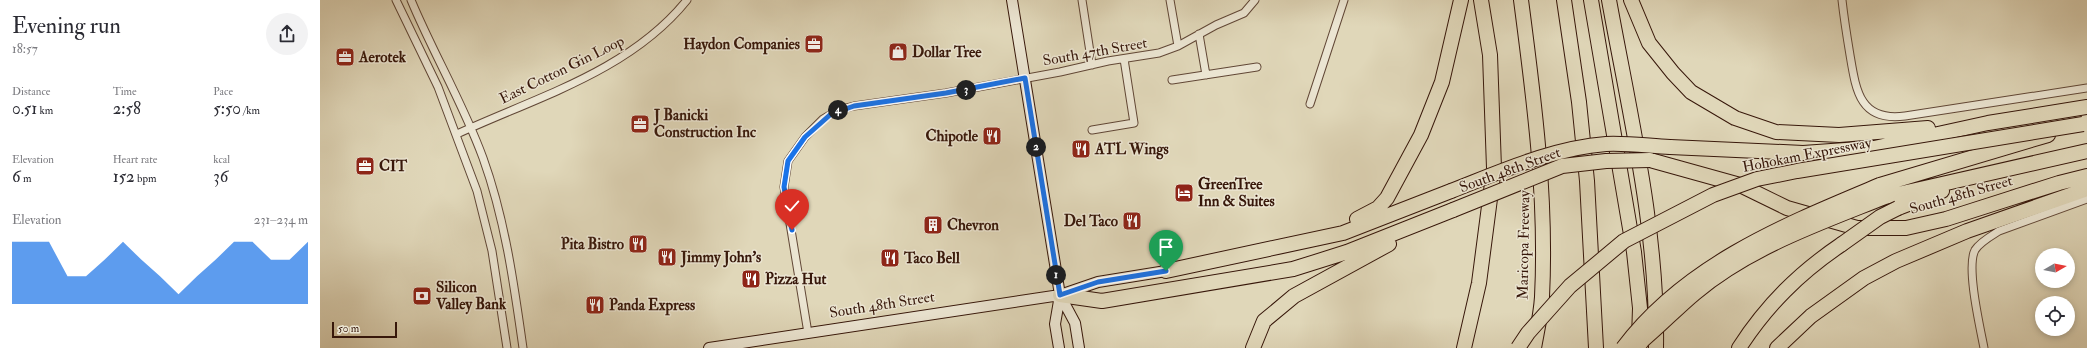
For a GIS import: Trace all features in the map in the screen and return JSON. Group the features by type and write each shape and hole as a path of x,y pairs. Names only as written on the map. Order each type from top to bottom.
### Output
{"highway":[{"path":"1343,232 1349,223 1378,208 1387,198 1421,135 1442,82 1461,0"},
{"path":"1464,348 1480,283 1494,168 1490,55 1480,0"},
{"name":"Maricopa Freeway","path":"1521,0 1536,111 1542,183 1542,298 1534,348"},
{"path":"1564,0 1579,102 1587,181 1596,348"},
{"path":"1591,0 1634,252 1640,308 1638,348"},
{"path":"1609,0 1648,210 1657,303 1656,348"},
{"path":"1631,0 1649,43 1673,73 1691,92 1735,118 1776,132 1839,135 1988,123"},
{"name":"South 48th Street","path":"1166,271 1343,232 1517,166 1563,151 1606,144 1820,152 1874,148 1988,123 2087,107"},
{"path":"1623,348 1650,318 1681,290 1729,256 1785,225 1880,185 2085,124"},
{"name":"Hohokam Expressway","path":"1518,348 1528,333 1570,286 1624,241 1713,195 1757,179 1797,171 2085,124"},
{"path":"1638,348 1696,292 1750,256 1809,227 1885,197 2087,151"},
{"name":"South 48th Street","path":"1060,295 1102,301 1293,269 1347,252 1562,166 1606,161 1650,160 1740,185 1787,208 1858,228 1906,228 1946,219 2058,183 2087,176"},
{"path":"1739,348 1758,320 1787,288 1814,263 1880,217 1898,208 1991,172"},
{"path":"1777,348 1811,316 1864,278 1896,261 1967,231 2087,189"},
{"path":"1253,348 1264,321 1294,296 1453,210"}],"main road":[{"path":"1012,0 1060,295 1055,324 1059,348"},
{"name":"South 48th Street","path":"709,348 1060,295 1098,282 1166,271"},
{"path":"1060,295 1075,322 1079,348"}],"street":[{"path":"396,0 438,87 457,134 477,191 487,227 508,348"},
{"path":"411,0 471,127 488,172 501,217 509,256 523,348"},
{"name":"East Cotton Gin Loop","path":"457,134 562,88 627,55 650,38 673,17 687,0"},
{"path":"1082,0 1092,65"},
{"path":"1170,0 1178,46"},
{"name":"South 47th Street","path":"808,333 784,187 788,161 805,137 823,119 845,108 946,93 1152,55 1178,46 1216,25 1244,12 1255,0"},
{"path":"1310,104 1343,0"},
{"path":"1842,0 1857,92 1868,108 1877,114 1893,118 2087,88"},
{"path":"1199,34 1206,75"},
{"path":"1092,130 1134,123 1124,59"},
{"path":"1172,80 1257,67"},
{"path":"1984,348 1973,279 1972,258 1976,249 1987,238 1999,231 2087,199"}],"place":[{"name":"Haydon Companies","path":"814,44"},
{"name":"Dollar Tree","path":"898,52"},
{"name":"Aerotek","path":"345,57"},
{"name":"J Banicki Construction Inc","path":"640,124"},
{"name":"Chipotle","path":"992,136"},
{"name":"ATL Wings","path":"1081,149"},
{"name":"CIT","path":"365,166"},
{"name":"GreenTree Inn & Suites","path":"1184,193"},
{"name":"Del Taco","path":"1132,221"},
{"name":"Chevron","path":"933,225"},
{"name":"Pita Bistro","path":"638,244"},
{"name":"Jimmy John's","path":"667,257"},
{"name":"Taco Bell","path":"890,258"},
{"name":"Pizza Hut","path":"751,279"},
{"name":"Silicon Valley Bank","path":"422,296"},
{"name":"Panda Express","path":"595,305"}],"route":[{"path":"792,230 784,187 788,161 805,137 823,119 838,110 854,106 946,93 1025,78 1060,295 1098,282 1166,271"}]}
